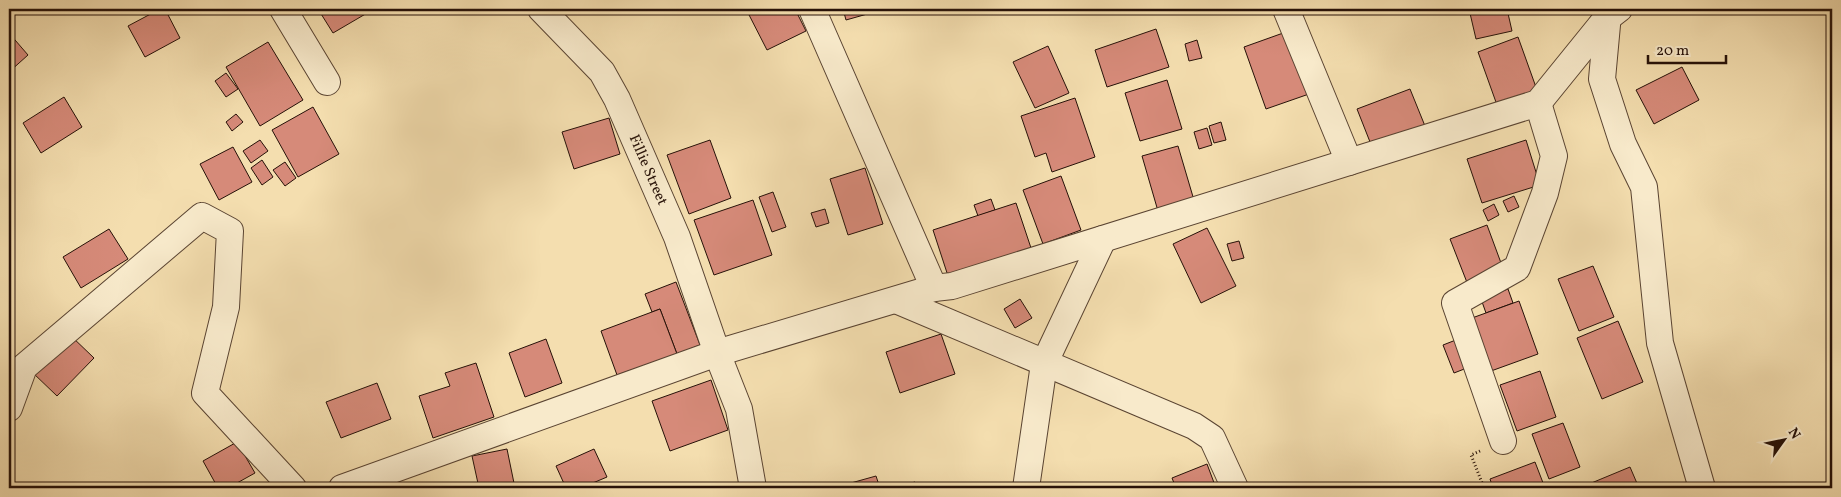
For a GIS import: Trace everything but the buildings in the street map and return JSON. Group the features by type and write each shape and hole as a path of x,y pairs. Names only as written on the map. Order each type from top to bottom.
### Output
{"street":[{"path":"283,9 327,82"},
{"name":"Fillie Street","path":"541,9 602,72 617,99 677,237 717,353 740,409 753,488"},
{"path":"812,9 934,288"},
{"path":"1286,9 1349,162"},
{"path":"342,488 717,353 934,288 952,286 1538,103 1612,12"},
{"path":"1612,12 1602,79 1624,144 1644,187 1660,343 1702,488"},
{"path":"1503,441 1456,303 1517,268 1545,193 1554,156 1538,103"},
{"path":"9,408 24,367 202,216 230,231 226,307 205,393 293,488"},
{"path":"1026,488 1044,364 1103,239"},
{"path":"896,300 1194,426 1212,438 1235,488"}]}
